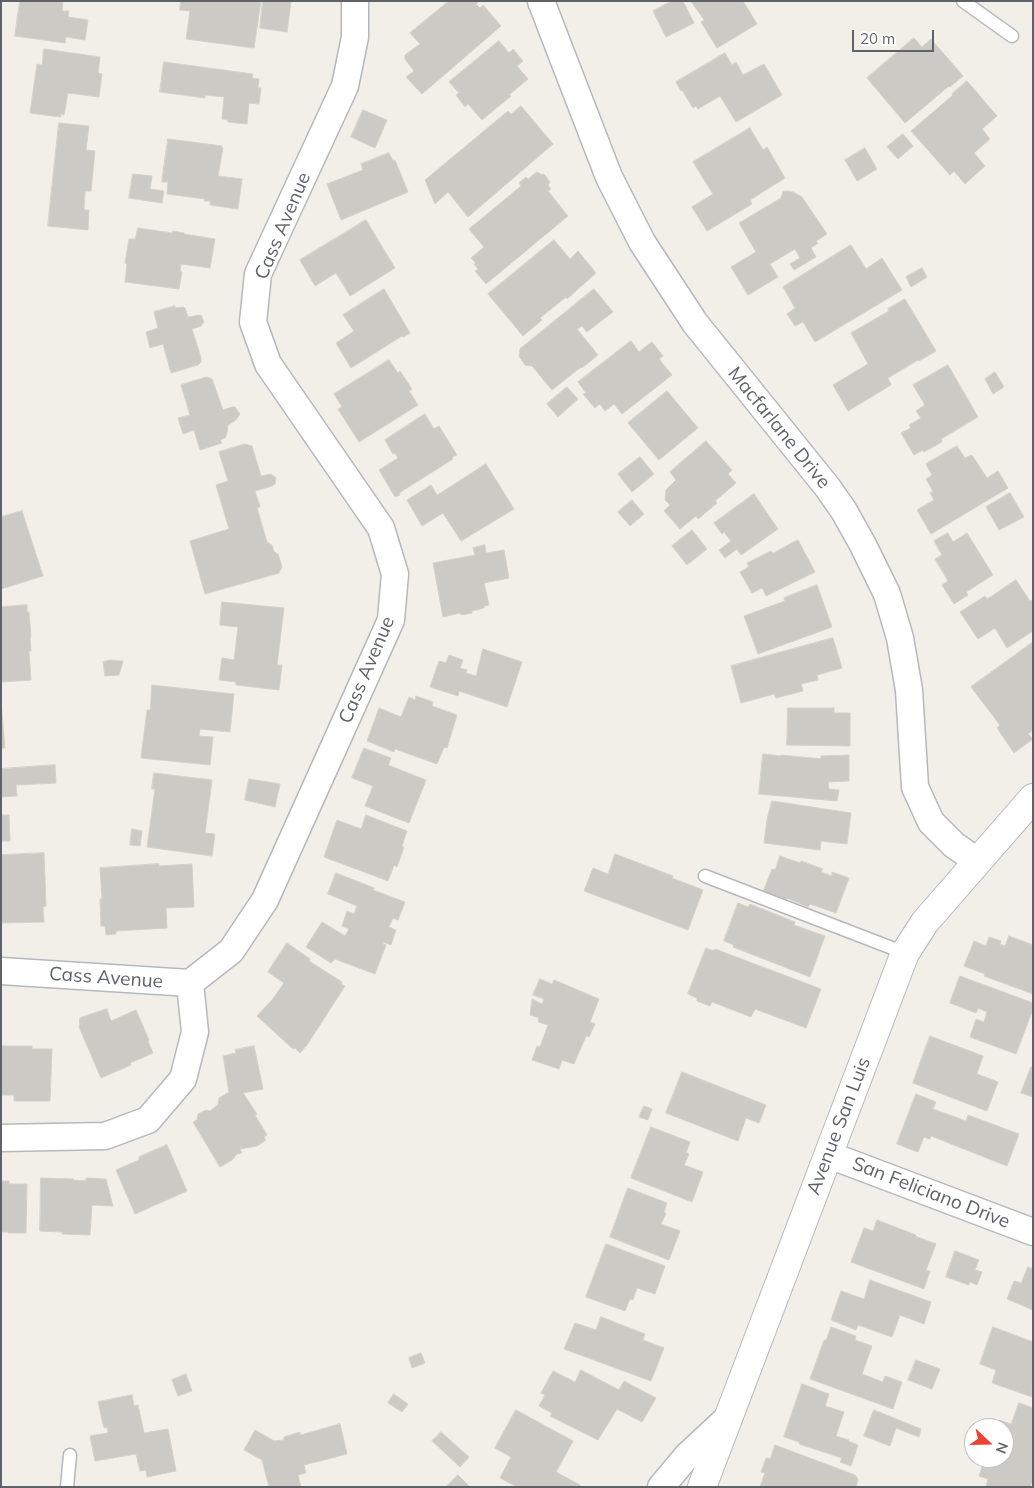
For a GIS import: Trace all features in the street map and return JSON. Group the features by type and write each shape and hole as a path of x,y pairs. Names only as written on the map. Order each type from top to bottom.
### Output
{"street":[{"name":"Cass Avenue","path":"1,971 190,984 231,951 265,900 391,620 395,574 381,528 268,364 254,322 258,274 345,86 355,36 355,1"},
{"name":"Macfarlane Drive","path":"541,1 609,178 642,242 695,323 828,488 844,511 863,545 887,594 900,638 909,690 915,786 931,822 954,845 977,861"},
{"name":"Avenue San Luis","path":"702,1487 905,953 925,922 1033,798"},
{"path":"1,1138 105,1136 148,1120 182,1079 195,1032 190,984"},
{"name":"San Feliciano Drive","path":"828,1155 1033,1232"},
{"path":"661,1487 687,1456 729,1417"}],"lane":[{"path":"964,1 1012,36"},
{"path":"705,876 905,953"},
{"path":"67,1487 70,1455"}],"building":[{"path":"20,1 63,1 62,11 69,11 68,17 88,20 85,40 66,37 65,43 15,36"},
{"path":"181,1 261,1 254,48 186,39 190,11 180,10"},
{"path":"263,1 291,1 287,32 260,28"},
{"path":"449,1 476,1 480,8 483,5 501,26 422,94 406,77 414,71 405,59 405,55 420,44 410,33"},
{"path":"672,1 683,1 694,23 666,37 653,11"},
{"path":"691,1 743,1 757,24 717,48 701,22 704,20"},
{"path":"914,38 922,47 931,39 963,76 905,123 867,78"},
{"path":"499,41 509,53 513,49 523,61 517,66 528,79 482,120 468,104 465,107 456,95 459,93 449,82"},
{"path":"44,49 100,57 98,73 102,74 99,97 68,93 64,115 61,114 61,117 30,113 37,64 42,65"},
{"path":"725,53 732,65 736,62 743,75 764,64 782,95 736,122 720,96 698,109 696,106 693,108 676,82"},
{"path":"164,62 253,74 252,78 259,79 258,88 261,88 259,104 249,103 247,124 228,122 228,120 222,119 224,97 205,95 205,98 160,92"},
{"path":"967,81 997,116 982,129 990,139 974,153 985,166 965,184 954,171 950,175 911,131"},
{"path":"521,106 553,144 468,217 448,192 435,204 425,180 508,111 511,114"},
{"path":"363,110 387,120 375,148 351,137"},
{"path":"59,123 89,126 86,150 95,151 91,191 85,191 84,210 89,210 88,230 48,226"},
{"path":"750,128 763,150 767,147 785,178 750,200 752,204 707,231 692,207 713,194 693,162"},
{"path":"903,134 913,146 898,159 887,147"},
{"path":"168,139 222,146 218,176 242,179 238,209 210,205 210,201 204,201 205,199 167,194 168,182 162,182"},
{"path":"865,148 877,169 857,181 845,160"},
{"path":"389,153 393,161 395,160 408,192 341,220 327,184 363,170 361,164"},
{"path":"537,172 542,175 544,174 550,182 548,185 551,189 548,191 568,216 486,284 475,271 478,269 474,264 476,263 471,258 484,247 469,229 521,186 519,183 526,177 528,179"},
{"path":"133,174 152,176 150,189 164,191 162,203 129,198"},
{"path":"787,191 802,197 827,234 816,241 818,243 811,248 816,257 794,270 790,264 800,258 795,249 770,264 778,277 748,295 731,267 756,252 739,223 781,198 783,192"},
{"path":"366,220 395,268 350,296 336,273 315,286 300,260"},
{"path":"138,228 172,233 173,231 215,239 210,268 181,264 180,271 182,272 179,289 125,282 127,264 125,263 129,239 135,239"},
{"path":"554,240 570,259 578,251 596,273 567,299 566,297 540,318 542,320 523,336 488,294"},
{"path":"851,245 866,269 882,258 902,290 815,342 803,322 795,326 787,314 795,308 783,287"},
{"path":"922,268 927,277 911,287 906,277"},
{"path":"384,289 410,333 402,336 351,368 336,343 354,331 343,315"},
{"path":"594,289 613,312 587,332 582,326 577,329 598,355 552,390 532,366 525,365 519,356 520,349"},
{"path":"905,299 936,351 888,378 891,385 848,411 833,385 868,364 851,333 889,311 888,309"},
{"path":"175,306 175,308 185,308 188,317 201,315 204,322 201,326 192,329 201,362 198,365 171,373 163,344 150,348 146,332 158,328 154,312"},
{"path":"631,341 639,352 652,342 663,356 659,359 672,375 622,414 614,404 605,411 600,404 595,408 583,394 586,393 578,382"},
{"path":"389,360 398,373 400,371 412,389 409,391 418,405 359,442 338,409 342,407 334,394"},
{"path":"948,365 978,417 941,439 942,442 914,455 901,433 911,428 909,425 921,418 916,411 925,405 913,385"},
{"path":"995,372 1004,387 993,394 985,379"},
{"path":"207,377 212,379 223,410 235,407 240,414 236,420 228,425 225,438 220,440 222,443 200,450 194,430 183,434 178,418 190,415 181,385"},
{"path":"567,387 578,399 558,417 547,404"},
{"path":"667,391 698,428 659,460 628,423"},
{"path":"425,414 434,429 439,426 457,455 395,497 379,470 398,458 395,453 393,454 385,440"},
{"path":"706,441 732,470 728,474 736,483 698,519 696,516 680,529 664,511 670,505 665,500 666,490 676,480 670,472"},
{"path":"245,444 252,446 261,476 271,474 276,478 275,484 272,486 255,491 260,507 257,508 267,542 272,545 274,552 278,554 282,567 279,573 205,594 190,541 229,529 216,485 228,481 219,452"},
{"path":"957,446 965,458 972,455 987,478 998,471 1008,488 931,534 917,510 934,500 930,493 933,491 926,479 932,475 926,464"},
{"path":"640,457 654,474 632,492 618,474"},
{"path":"486,464 514,509 461,541 443,513 422,526 407,500 431,485 437,495"},
{"path":"1010,493 1024,517 999,530 986,507"},
{"path":"754,494 778,529 741,555 737,549 725,558 719,550 731,541 724,532 722,534 714,523"},
{"path":"632,500 644,514 630,526 618,512"},
{"path":"22,511 43,576 1,589 1,517"},
{"path":"692,530 707,549 687,565 672,546"},
{"path":"948,533 953,542 967,533 993,575 966,592 968,595 954,604 942,585 948,581 935,559 942,555 934,541"},
{"path":"798,540 815,572 766,596 762,588 752,593 740,572 749,567 747,563 771,551 773,553"},
{"path":"485,545 486,553 504,550 509,578 484,583 489,605 484,606 484,608 472,611 472,613 461,615 460,613 443,617 433,563 475,555 473,548"},
{"path":"1016,580 1030,601 1033,600 1033,631 1007,648 995,628 978,639 960,612 985,596 987,599"},
{"path":"817,585 832,627 758,654 744,616 785,601 784,598"},
{"path":"222,602 284,608 277,665 282,665 279,690 236,685 236,682 219,680 222,658 234,660 238,627 220,625"},
{"path":"27,605 31,637 31,651 29,651 31,680 1,682 1,607"},
{"path":"833,638 842,668 817,675 818,680 801,684 803,691 776,698 774,694 741,703 731,666"},
{"path":"1033,642 1033,730 1028,734 1033,739 1014,753 997,728 1000,725 971,687"},
{"path":"483,649 522,662 507,707 459,691 458,696 430,687 439,661 446,663 449,655 463,660 460,668 467,670 466,673 476,676"},
{"path":"111,660 123,661 119,675 105,676 103,662"},
{"path":"152,685 234,694 230,732 200,729 199,736 213,737 210,765 141,758 147,710 150,710"},
{"path":"416,696 433,702 432,706 457,715 447,748 444,747 437,764 395,749 394,752 367,741 379,708 401,717 409,697 415,700"},
{"path":"1,701 5,748 1,748"},
{"path":"788,708 834,708 834,713 850,713 850,746 787,745"},
{"path":"364,748 391,758 388,765 426,780 409,823 365,806 373,786 352,778"},
{"path":"763,754 821,759 821,756 849,755 849,781 828,782 829,789 839,790 837,801 759,794"},
{"path":"55,765 56,783 16,785 17,796 1,797 1,769"},
{"path":"154,773 212,780 205,833 215,834 212,856 147,847 155,789 152,789"},
{"path":"249,779 280,784 275,807 245,800"},
{"path":"772,801 851,813 847,844 821,841 820,850 764,843"},
{"path":"1,815 9,815 10,841 1,841"},
{"path":"366,815 407,831 397,867 394,865 388,881 324,857 337,820 361,829"},
{"path":"132,829 142,831 140,846 130,845"},
{"path":"44,853 46,906 43,907 44,922 1,923 1,855"},
{"path":"615,854 673,876 672,878 703,890 688,930 584,891 593,868 608,874"},
{"path":"780,856 823,869 821,872 832,876 832,872 849,878 836,913 810,904 808,907 787,898 786,901 763,892 772,869 775,870"},
{"path":"159,864 159,866 192,864 194,907 166,908 167,928 116,931 116,934 106,935 105,926 101,926 100,868"},
{"path":"336,873 405,902 398,920 393,918 389,927 396,930 391,945 383,942 386,945 375,974 335,959 331,963 306,947 322,922 345,936 349,929 342,926 347,911 354,914 357,906 328,894"},
{"path":"738,903 748,907 750,904 795,922 794,925 825,936 810,977 733,947 734,945 724,941"},
{"path":"1009,936 1033,945 1033,994 984,976 985,974 964,966 974,941 986,946 989,937 1001,941 1000,944 1005,946"},
{"path":"287,943 345,986 300,1053 295,1048 293,1049 257,1016 284,983 268,972"},
{"path":"706,948 714,951 715,949 821,989 806,1028 755,1009 751,1017 712,1002 710,1006 697,1001 697,998 688,994"},
{"path":"960,976 1033,1003 1033,1009 1016,1054 970,1037 976,1019 984,1022 987,1012 978,1008 976,1013 950,1003"},
{"path":"540,979 552,984 554,980 599,999 590,1022 595,1024 589,1037 586,1036 574,1064 562,1060 559,1069 532,1060 537,1046 540,1047 548,1025 538,1022 539,1018 530,1015 532,999 542,1004 544,999 533,995"},
{"path":"107,1009 111,1021 136,1010 153,1053 101,1078 79,1027 80,1018"},
{"path":"930,1036 983,1056 977,1074 998,1082 987,1111 913,1083"},
{"path":"1,1046 32,1046 32,1049 52,1049 50,1101 14,1101 14,1095 1,1095"},
{"path":"254,1046 263,1089 243,1093 257,1114 255,1115 267,1135 264,1137 266,1140 257,1146 240,1149 242,1153 237,1154 232,1160 220,1167 193,1122 197,1120 198,1114 206,1110 210,1111 218,1105 219,1098 229,1092 223,1056 236,1053 235,1050"},
{"path":"1031,1067 1033,1067 1033,1097 1021,1093"},
{"path":"682,1072 766,1105 759,1123 746,1118 738,1141 666,1113"},
{"path":"916,1094 936,1102 933,1109 966,1121 968,1115 1019,1134 1007,1166 931,1136 930,1139 924,1137 918,1152 897,1144"},
{"path":"644,1106 652,1109 648,1120 639,1117"},
{"path":"651,1127 690,1142 686,1153 689,1154 684,1165 703,1172 692,1202 631,1178"},
{"path":"167,1145 187,1191 135,1214 116,1170 139,1160 139,1157"},
{"path":"41,1178 86,1181 86,1178 106,1179 113,1206 92,1205 90,1235 40,1231"},
{"path":"1,1181 9,1181 9,1184 27,1184 26,1233 1,1232"},
{"path":"628,1188 667,1203 664,1212 666,1213 661,1224 680,1231 669,1260 610,1237"},
{"path":"877,1220 936,1244 926,1270 930,1271 924,1289 851,1262 864,1228 873,1231"},
{"path":"606,1244 665,1266 655,1294 637,1288 633,1300 630,1299 625,1311 586,1297"},
{"path":"955,1251 979,1260 975,1270 982,1272 977,1285 970,1282 969,1285 946,1277"},
{"path":"1028,1267 1033,1269 1033,1310 1007,1299 1014,1281 1021,1283"},
{"path":"870,1280 931,1302 924,1324 900,1315 892,1337 858,1325 856,1330 831,1320 841,1291 864,1299"},
{"path":"601,1317 645,1334 643,1340 664,1348 651,1381 564,1349 575,1323 596,1330"},
{"path":"831,1327 856,1336 855,1340 872,1346 862,1374 883,1382 885,1376 902,1382 893,1409 810,1379 824,1340 826,1340"},
{"path":"993,1327 1033,1342 1032,1397 992,1383 996,1370 980,1364"},
{"path":"421,1353 425,1363 412,1368 409,1358"},
{"path":"916,1360 940,1369 932,1389 908,1380"},
{"path":"581,1370 619,1390 624,1381 656,1398 642,1422 617,1409 598,1440 550,1416 552,1413 539,1406 545,1395 541,1393 553,1371 575,1382"},
{"path":"186,1374 192,1391 178,1396 172,1380"},
{"path":"802,1384 829,1394 825,1406 844,1412 836,1436 858,1445 851,1466 840,1462 842,1458 784,1437"},
{"path":"394,1394 408,1404 402,1412 388,1403"},
{"path":"132,1395 134,1406 138,1405 144,1433 168,1429 176,1471 147,1477 146,1470 140,1471 136,1454 95,1461 90,1436 108,1433 107,1427 104,1428 98,1402"},
{"path":"1019,1403 1033,1408 1033,1480 1030,1487 986,1487 988,1479 979,1476 982,1468 1014,1468 1013,1418"},
{"path":"516,1410 573,1441 556,1472 580,1485 580,1487 517,1487 500,1478 511,1457 495,1448"},
{"path":"874,1410 921,1429 919,1437 896,1428 890,1446 864,1436"},
{"path":"340,1424 347,1454 304,1465 306,1473 298,1475 301,1487 269,1487 262,1460 244,1450 255,1430 274,1441 284,1440 284,1437 300,1432 300,1435"},
{"path":"441,1432 469,1457 460,1467 432,1441"},
{"path":"775,1445 855,1475 858,1479 856,1487 760,1487 765,1473 761,1472 766,1458 770,1459"},
{"path":"458,1475 470,1487 446,1487"}]}
